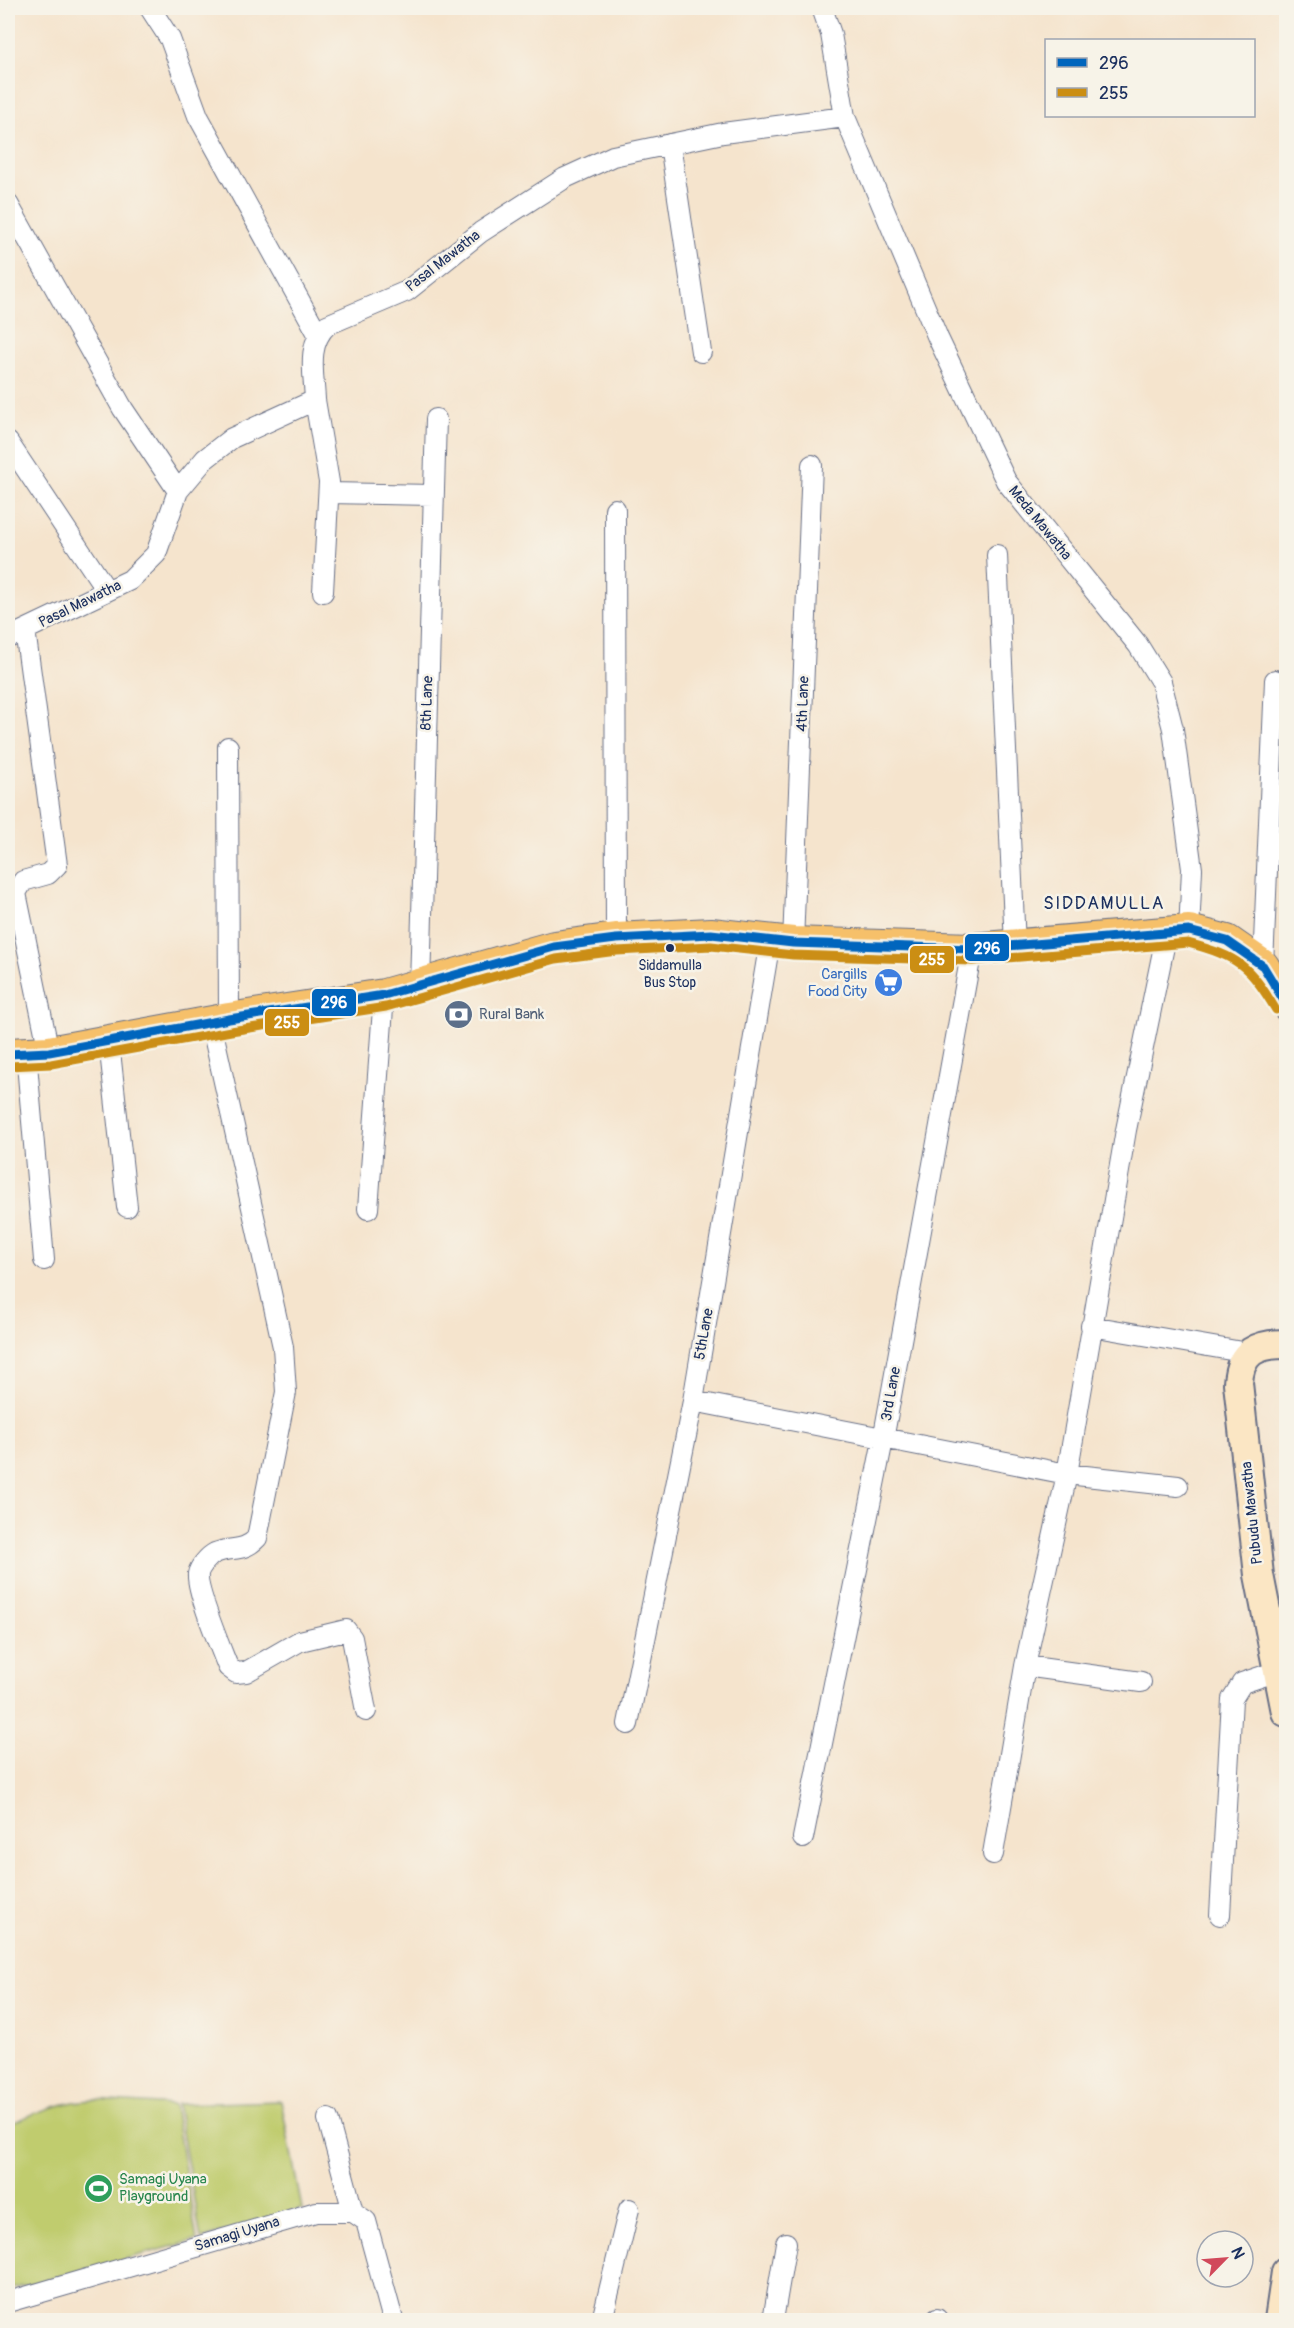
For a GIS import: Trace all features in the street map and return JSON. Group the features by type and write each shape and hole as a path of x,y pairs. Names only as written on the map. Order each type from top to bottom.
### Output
{"main road":[{"path":"27,1053 109,1042 220,1021 384,995 554,947 616,939 711,934 782,942 972,949 1178,932 1227,941 1263,966 1287,1004"}],"street":[{"path":"150,8 170,39 198,116 318,334 312,349 315,400 329,492 323,592"},
{"path":"822,8 831,34 845,117"},
{"name":"Pasal Mawatha","path":"318,334 327,325 407,291 481,232 565,178 613,156 723,133 845,117"},
{"name":"Meda Mawatha","path":"845,117 938,338 1006,481 1138,645 1161,682 1173,729 1192,869 1178,932 1126,1130 1067,1474 1025,1666 993,1854"},
{"path":"670,144 701,352"},
{"path":"8,204 123,409 178,491"},
{"name":"Pasal Mawatha","path":"16,634 130,580 156,554 178,491 205,459 232,438 315,400"},
{"name":"8th Lane","path":"420,986 436,420"},
{"path":"8,442 107,591"},
{"name":"4th Lane","path":"782,942 812,465"},
{"path":"329,492 433,495"},
{"path":"615,509 616,939"},
{"path":"997,555 1015,945"},
{"path":"16,634 57,865 48,874 23,881 16,893 44,1260"},
{"path":"1263,966 1275,680"},
{"path":"228,747 220,1021 282,1347 286,1392 257,1538 249,1547 214,1554 201,1567 198,1575 201,1591 228,1667 236,1673 246,1672 300,1641 346,1630 352,1638 366,1710"},
{"name":"5thLane","path":"628,1724 782,942"},
{"name":"3rd Lane","path":"803,1838 883,1440 972,949"},
{"path":"368,1209 384,995"},
{"path":"109,1042 127,1207"},
{"path":"1091,1326 1248,1353 1258,1347 1287,1344"},
{"name":"Pubudu Mawatha","path":"1248,1353 1239,1369 1239,1389 1259,1575 1287,1712"},
{"path":"693,1401 883,1440 1067,1474 1178,1486"},
{"path":"1025,1666 1141,1682"},
{"path":"1220,1915 1232,1699 1242,1683 1278,1671"},
{"path":"328,2119 353,2212 366,2221 393,2320"},
{"path":"602,2320 629,2209"},
{"name":"Samagi Uyana","path":"8,2302 289,2218 326,2210 353,2212"},
{"path":"772,2320 786,2243"},
{"path":"1279,2320 1287,2272"}],"green space":[{"name":"Samagi Uyana Playground","path":"95,2100 174,2105 197,2240 8,2290 8,2125 50,2108 72,2102"},
{"path":"281,2101 302,2209 201,2239 177,2104"}],"transit line":[{"name":"296","path":"8,1054 49,1052 229,1019 384,995 554,947 616,939 711,934 793,943 972,949 1189,931 1227,941 1263,966 1286,1004"},
{"name":"255","path":"9,1066 51,1064 231,1031 386,1007 556,959 617,951 711,946 793,955 972,961 1188,943 1219,953 1241,965 1258,983 1276,1010"}],"place":[{"name":"Siddamulla Bus Stop","path":"670,948"},
{"name":"Cargills Food City","path":"888,983"},
{"name":"Rural Bank","path":"458,1014"},
{"name":"Samagi Uyana Playground","path":"98,2188"}],"district":[{"name":"SIDDAMULLA","path":"1104,903"}]}
